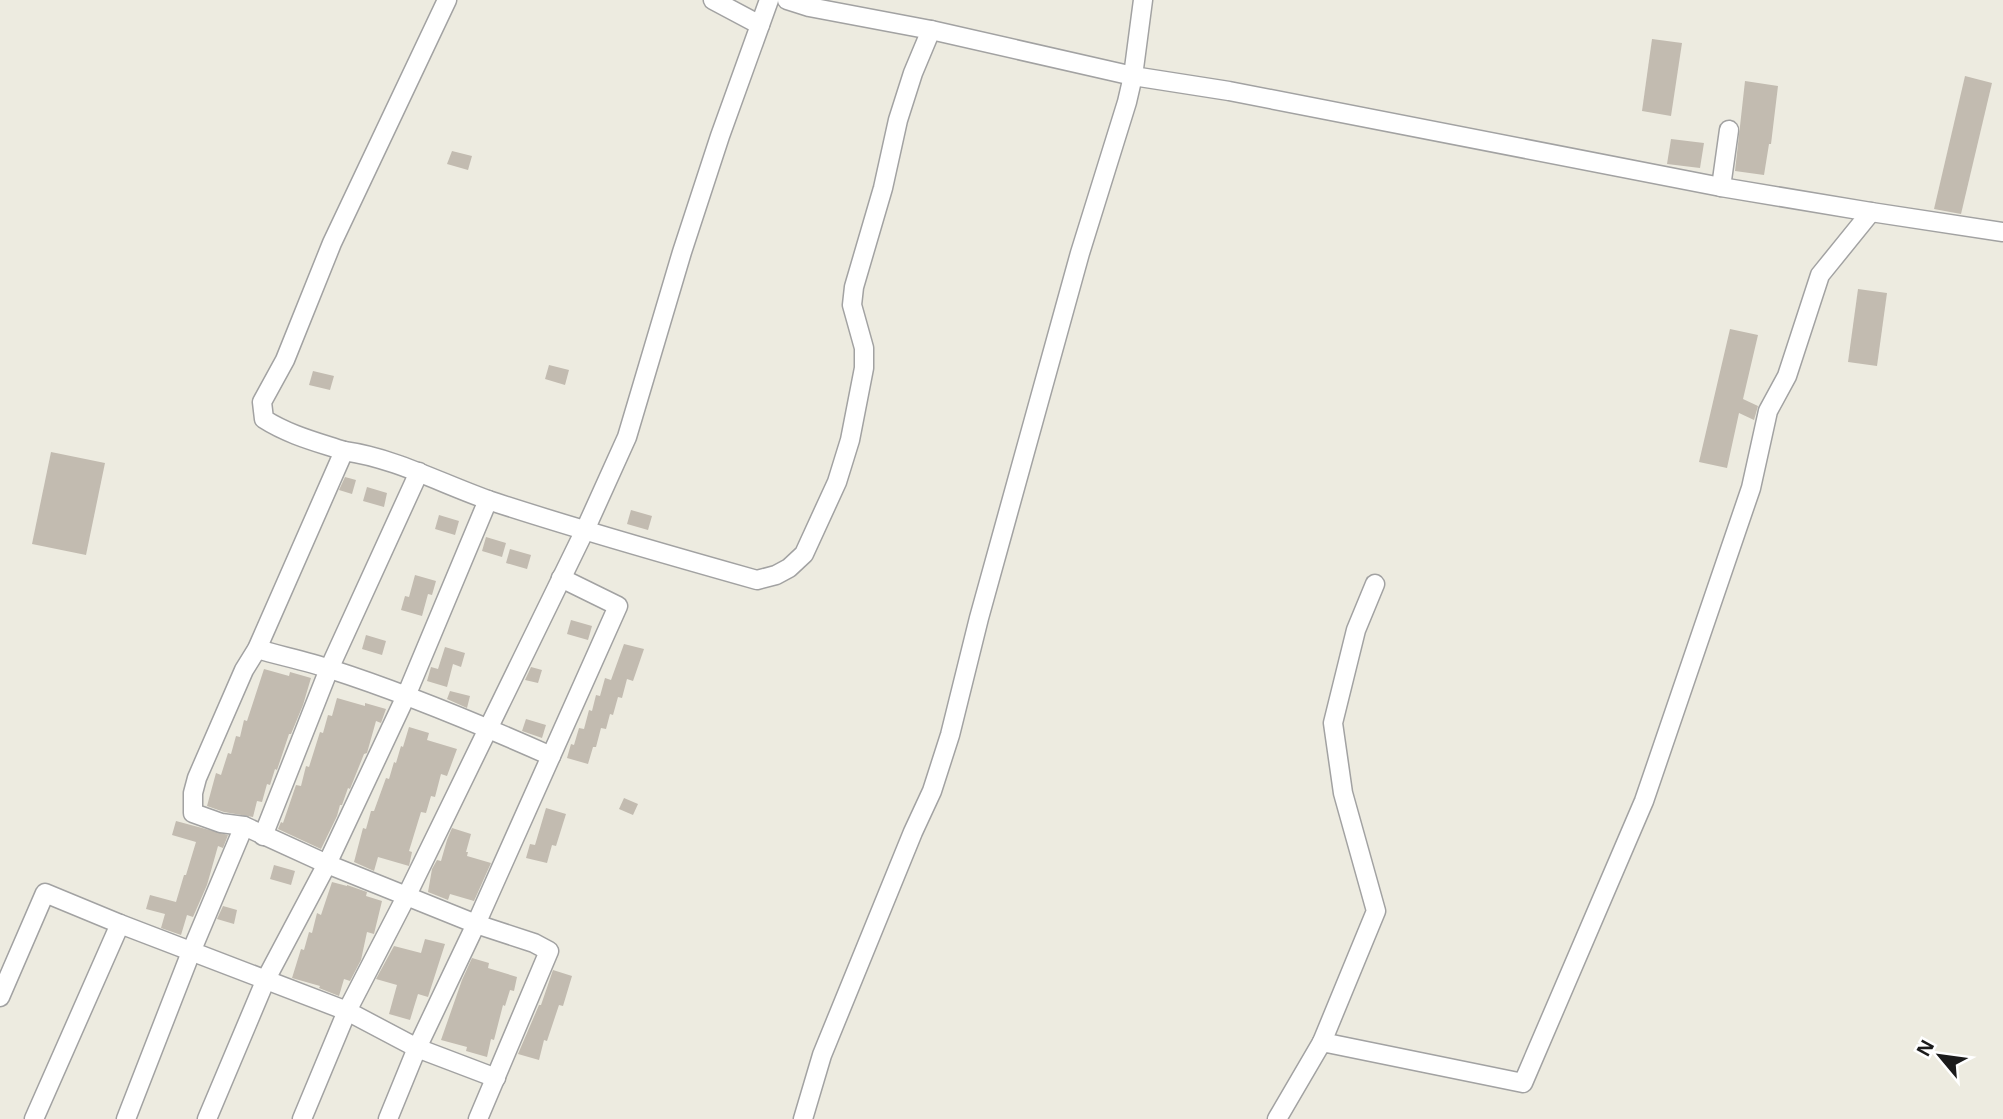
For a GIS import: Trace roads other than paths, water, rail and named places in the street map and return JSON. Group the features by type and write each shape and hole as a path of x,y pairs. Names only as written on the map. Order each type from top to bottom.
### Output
{"street":[{"path":"447,0 332,243 285,360 261,402 264,419 295,435 419,472 488,500 757,580 789,568 804,554 837,482 850,440 864,368 864,348 852,305 854,287 883,188 898,120 931,30"},
{"path":"713,0 760,25"},
{"path":"302,1119 347,1011 489,728 627,438 682,252 769,0"},
{"path":"787,0 809,7 857,8 931,30 1133,76 1229,91 1721,187 2003,232"},
{"path":"803,1119 822,1055 932,791 950,735 975,631 1080,253 1127,102 1143,0"},
{"path":"1721,187 1729,130"},
{"path":"1322,1042 1523,1083 1644,801 1751,488 1768,411 1787,376 1820,275 1871,212"},
{"path":"344,451 197,778 193,793 193,813 221,823 244,827 327,864 549,951 478,1119"},
{"path":"263,836 330,669 419,472"},
{"path":"208,1119 267,979 327,864 406,696 488,500"},
{"path":"388,1119 417,1048 476,924 618,606 561,578"},
{"path":"1277,1119 1322,1042 1377,911 1343,793 1332,723 1356,630 1375,584"},
{"path":"257,649 330,669 406,696 489,728 551,756"},
{"path":"126,1119 191,951 244,827"},
{"path":"0,997 45,893 347,1011 417,1048 496,1078"},
{"path":"34,1119 120,924"}]}
